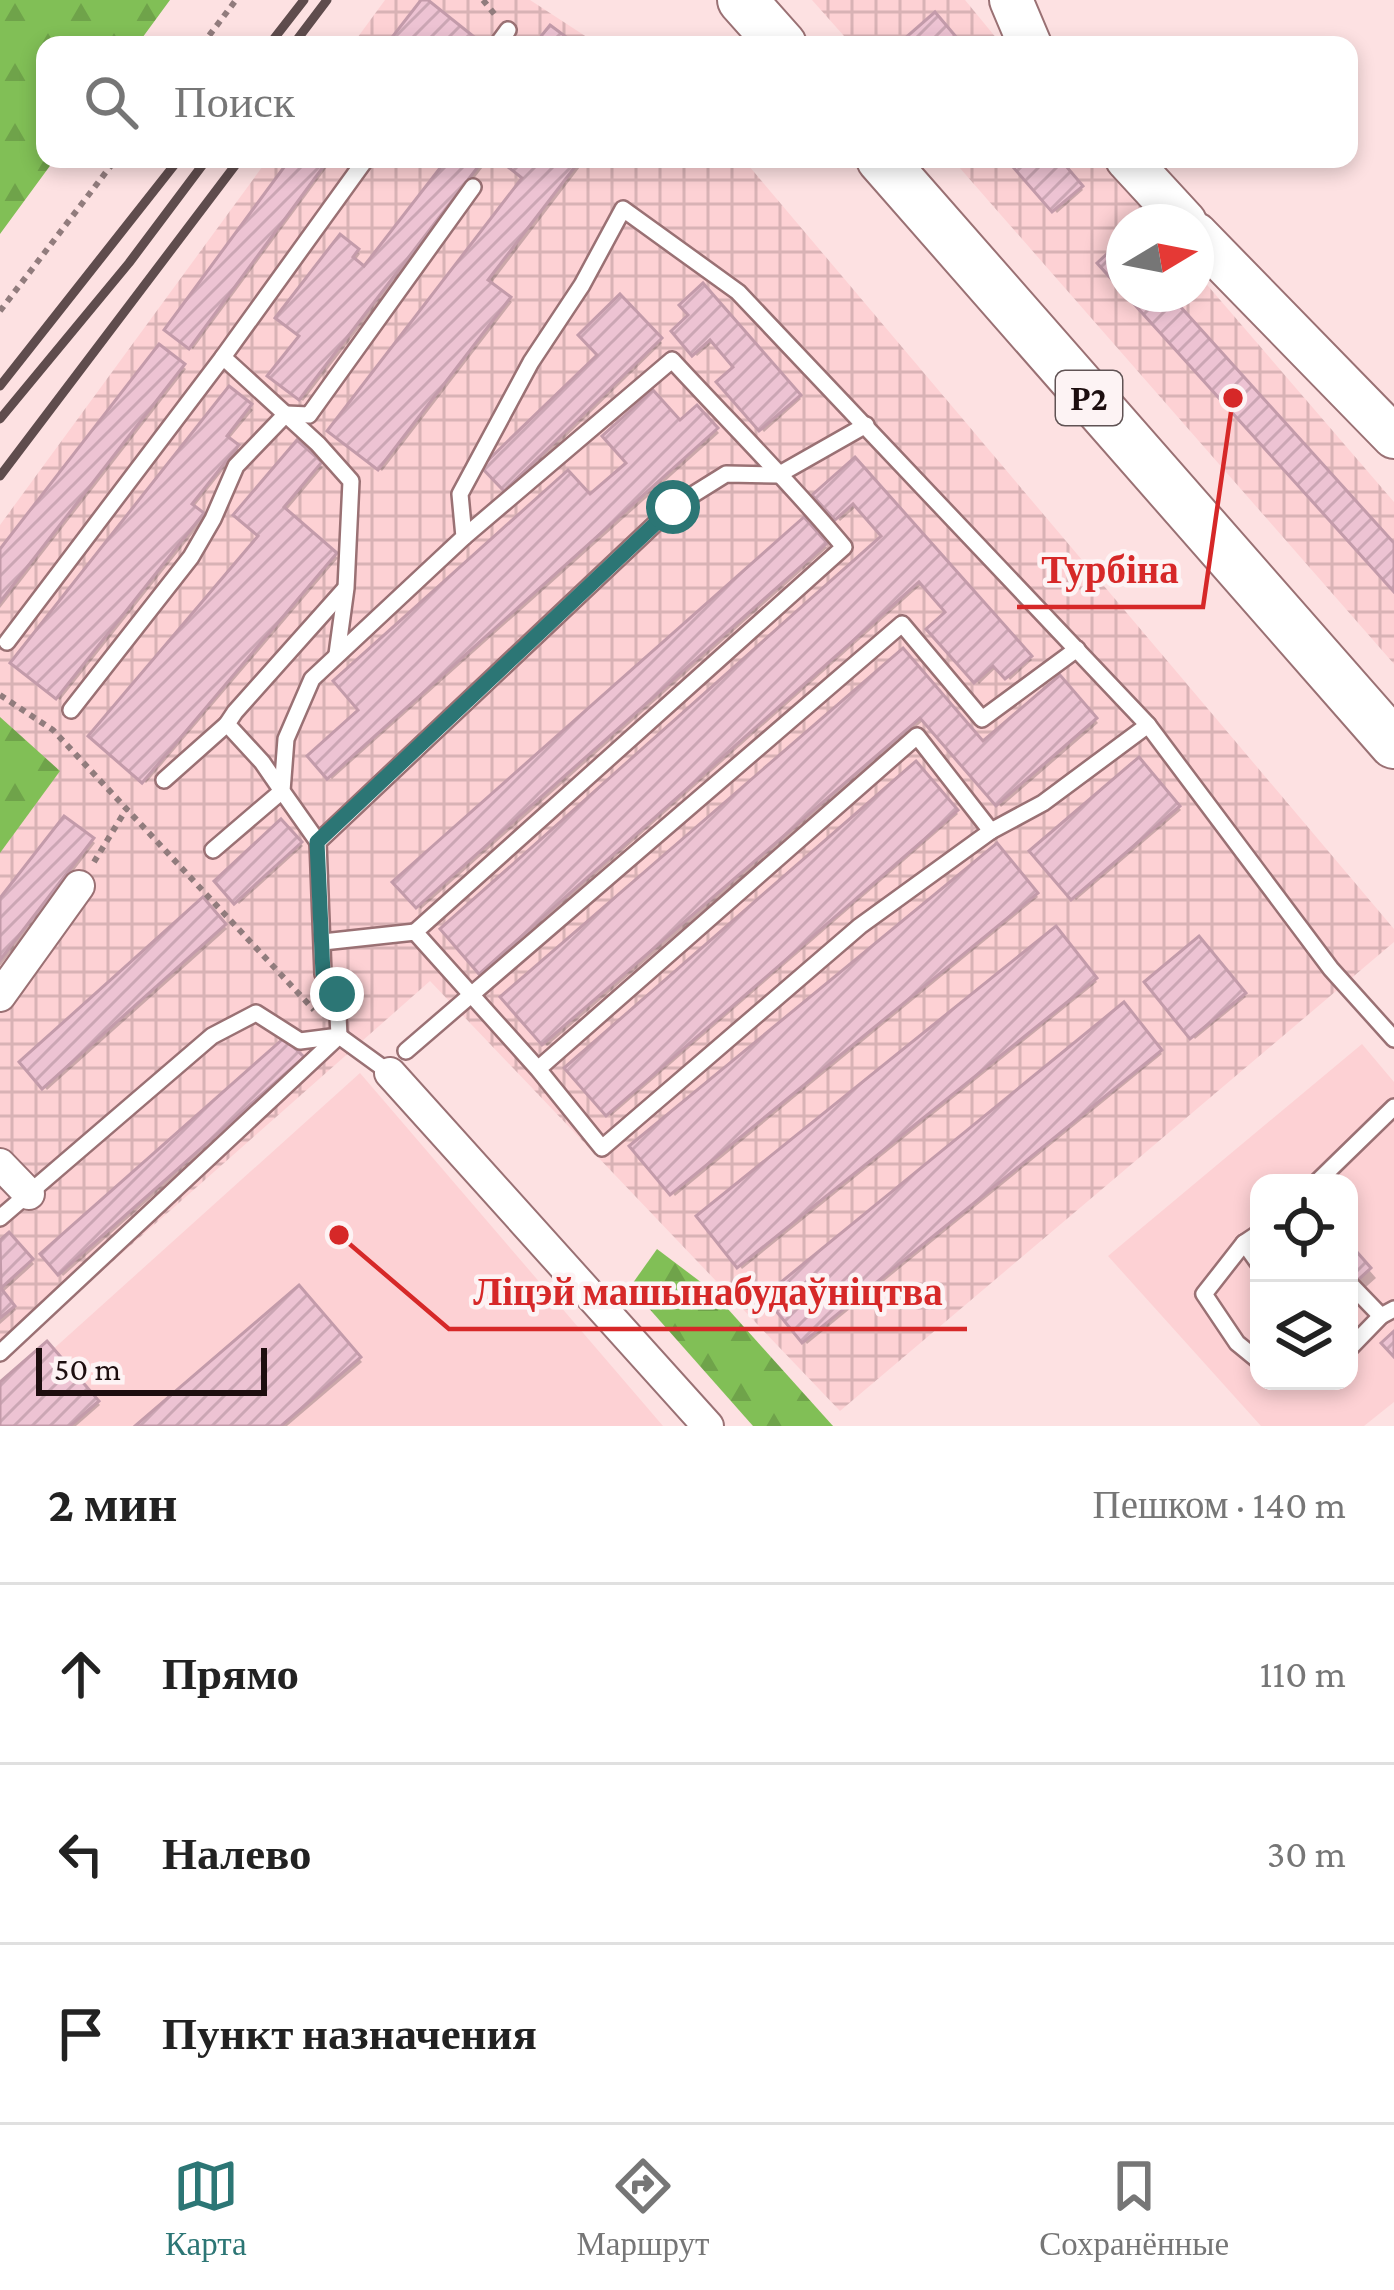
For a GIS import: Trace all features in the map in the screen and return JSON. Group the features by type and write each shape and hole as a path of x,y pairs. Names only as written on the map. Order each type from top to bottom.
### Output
{"main road":[{"path":"742,0 774,36"},
{"name":"Р2","path":"889,168 1394,744"}],"street":[{"path":"1011,0 1026,36"},
{"path":"1135,168 1168,204"},
{"path":"1214,252 1394,437"},
{"path":"0,996 79,886"},
{"path":"398,1062 708,1426"},
{"path":"0,1164 29,1194"}],"lane":[{"path":"503,36 508,30"},
{"path":"7,642 360,168"},
{"path":"71,710 191,557 236,466 286,414 309,415 473,188"},
{"path":"464,537 460,494 531,362 582,285 623,209 738,292 1148,725 1330,969 1394,1039"},
{"path":"223,357 350,481 338,654"},
{"path":"213,850 282,791 286,739 312,679 464,537 672,360 844,547 415,932 323,942"},
{"path":"317,842 673,507 726,474 778,475 866,425"},
{"path":"164,780 227,724 346,588"},
{"path":"0,1218 212,1036 256,1013 300,1041 339,1036 398,1062 471,992 902,624 982,719 1077,649"},
{"path":"0,1353 339,1036 337,994 323,974 317,842 262,762 227,724"},
{"path":"415,932 602,1148 860,926 991,831 1043,803 1148,725"},
{"path":"538,1069 916,736 991,831"},
{"path":"1325,1174 1394,1107"},
{"path":"1250,1239 1204,1294 1237,1343 1250,1354"},
{"path":"1244,1243 1250,1251"},
{"path":"1358,1290 1388,1312 1358,1333"}],"path":[{"path":"209,36 236,0"},
{"path":"0,311 109,168"},
{"path":"0,695 52,730 339,1036"},
{"path":"79,886 127,808"}],"shaded area":[{"path":"385,0 530,0 585,36 359,36"},
{"path":"812,0 965,0 995,36 844,36"},
{"path":"261,168 751,168 1394,929 1394,942 840,1411 430,981 0,1361 0,525"},
{"path":"960,168 1107,168 1138,204 1106,204 1106,312 1214,312 1214,293 1394,502 1394,664"},
{"path":"1362,1044 1394,1082 1394,1402 1364,1426 1261,1426 1108,1256"},
{"path":"360,1073 663,1426 0,1426 0,1397"}],"green space":[{"path":"0,0 170,0 144,36 36,36 36,168 48,168 0,234"},
{"path":"0,717 60,771 0,853"},
{"path":"657,1249 710,1289 833,1426 753,1426 630,1287"}],"building":[{"path":"421,0 428,0 473,36 393,36"},
{"path":"935,12 955,36 907,36"},
{"path":"550,25 565,36 541,36"},
{"path":"283,168 322,168 189,349 164,330"},
{"path":"440,168 477,168 299,400 267,376 299,336 275,318 340,234 359,249 353,257 364,266"},
{"path":"509,168 574,168 488,280 511,297 378,470 327,431 522,178"},
{"path":"1014,168 1068,168 1083,186 1052,212"},
{"path":"703,283 801,395 759,431 716,382 733,367 710,340 692,356 671,331 688,315 679,305"},
{"path":"620,294 662,338 504,491 481,467 597,355 578,335"},
{"path":"1141,312 1185,312 1394,543 1394,592"},
{"path":"159,344 185,364 0,602 0,549"},
{"path":"229,386 252,404 227,436 239,445 192,504 204,513 56,699 10,663"},
{"path":"653,390 680,420 697,405 718,428 327,779 307,756 358,710 333,681 568,470 590,494 626,463 602,436"},
{"path":"297,440 322,462 284,507 337,553 142,783 88,736 258,536 233,515"},
{"path":"855,457 1032,656 1005,679 993,666 974,683 926,629 945,612 919,582 479,974 440,929 881,536 853,504 835,520 812,495"},
{"path":"804,517 827,543 416,908 392,882"},
{"path":"903,648 983,741 1060,675 1097,718 996,806 920,718 542,1045 500,997"},
{"path":"1139,757 1180,806 1071,900 1029,851"},
{"path":"916,761 958,810 606,1116 564,1068"},
{"path":"64,816 94,838 0,960 0,898"},
{"path":"281,819 302,842 234,904 214,881"},
{"path":"997,843 1038,893 670,1195 629,1146"},
{"path":"203,897 226,924 42,1089 19,1062"},
{"path":"1056,926 1097,978 737,1268 696,1216"},
{"path":"1199,936 1246,993 1190,1039 1144,982"},
{"path":"1124,1002 1162,1050 802,1343 764,1296"},
{"path":"284,1038 304,1057 58,1275 40,1254"},
{"path":"9,1232 33,1259 1,1288 0,1240"},
{"path":"1358,1253 1371,1268 1358,1280"},
{"path":"299,1285 361,1357 281,1426 135,1426"},
{"path":"0,1287 15,1306 0,1318"},
{"path":"1394,1331 1394,1357 1381,1343"},
{"path":"47,1341 99,1401 70,1426 0,1426 0,1382"}],"railway":[{"path":"276,36 304,0"},
{"path":"300,36 327,0"},
{"path":"0,386 172,168"},
{"path":"0,419 200,168"},
{"path":"0,476 233,168"}],"place":[{"name":"Турбіна","path":"1233,398"},
{"name":"Ліцэй машынабудаўніцтва","path":"339,1235"}],"route":[{"path":"337,994 323,974 317,842 673,507"}]}
